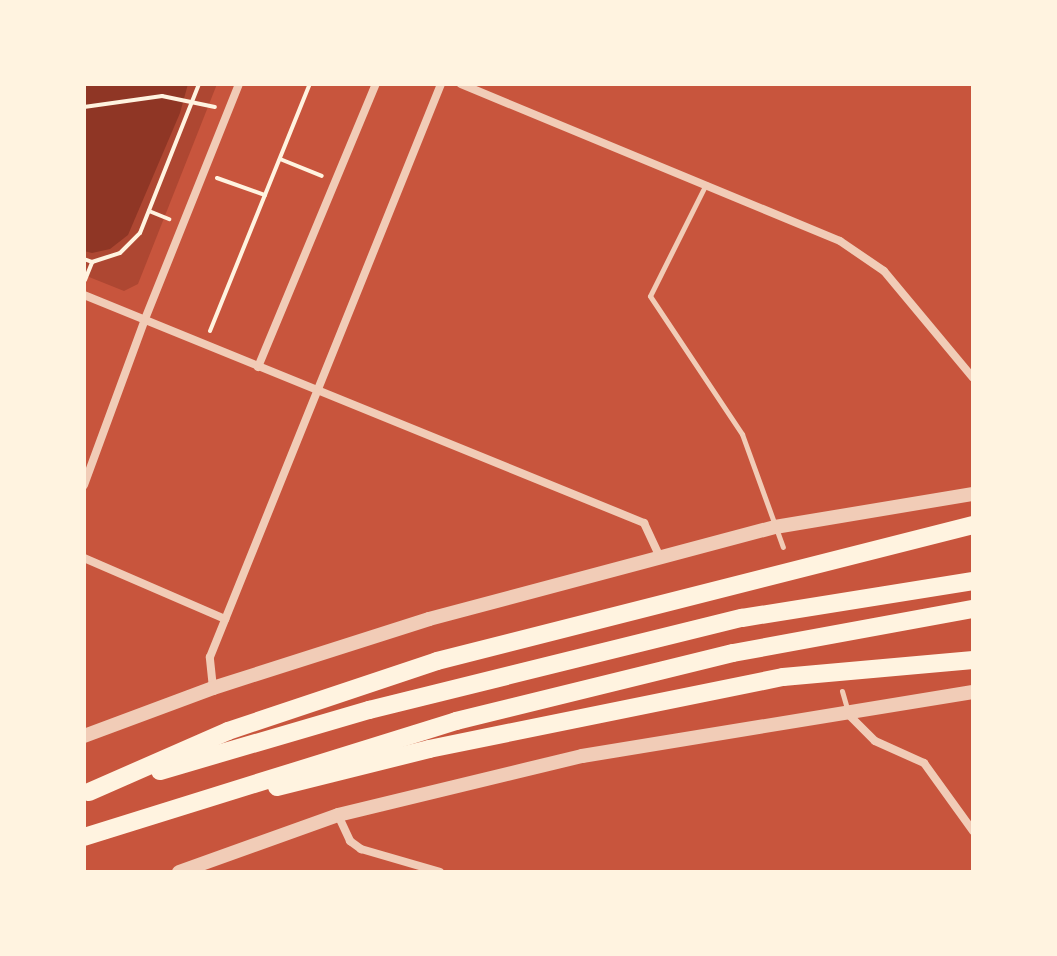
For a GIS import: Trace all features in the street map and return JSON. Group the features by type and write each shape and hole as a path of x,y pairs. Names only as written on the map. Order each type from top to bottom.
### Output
{"highway":[{"path":"87,793 228,731 437,661 973,525"},
{"path":"87,793 369,710 742,618 973,581"},
{"path":"84,837 456,721 733,653 973,609"},
{"path":"143,817 429,749 783,677 973,660"}],"street":[{"path":"84,485 145,319 239,84"},
{"path":"258,367 376,84"},
{"path":"213,688 210,657 441,84"},
{"path":"461,84 840,241 884,271 973,378"},
{"path":"84,295 644,523 661,559"},
{"path":"84,736 213,688 429,619 775,527 973,494"},
{"path":"84,558 225,619"},
{"path":"179,872 338,815 582,756 973,692"},
{"path":"848,714 875,741 930,768 973,831"},
{"path":"338,815 350,841 361,849 440,872"}],"lane":[{"path":"706,183 650,296 736,424 783,547"},
{"path":"842,691 848,714"}],"path":[{"path":"84,259 92,262 129,247 140,233 199,84"},
{"path":"205,344 310,84"},
{"path":"84,107 162,96 193,100 228,111"},
{"path":"280,159 335,181"},
{"path":"204,173 265,195"},
{"path":"149,211 170,219"},
{"path":"84,283 92,262"}],"shaded area":[{"path":"84,84 217,84 138,284 124,291 84,275"},
{"path":"84,84 188,84 180,113 128,235 110,249 92,253 84,251"}]}
